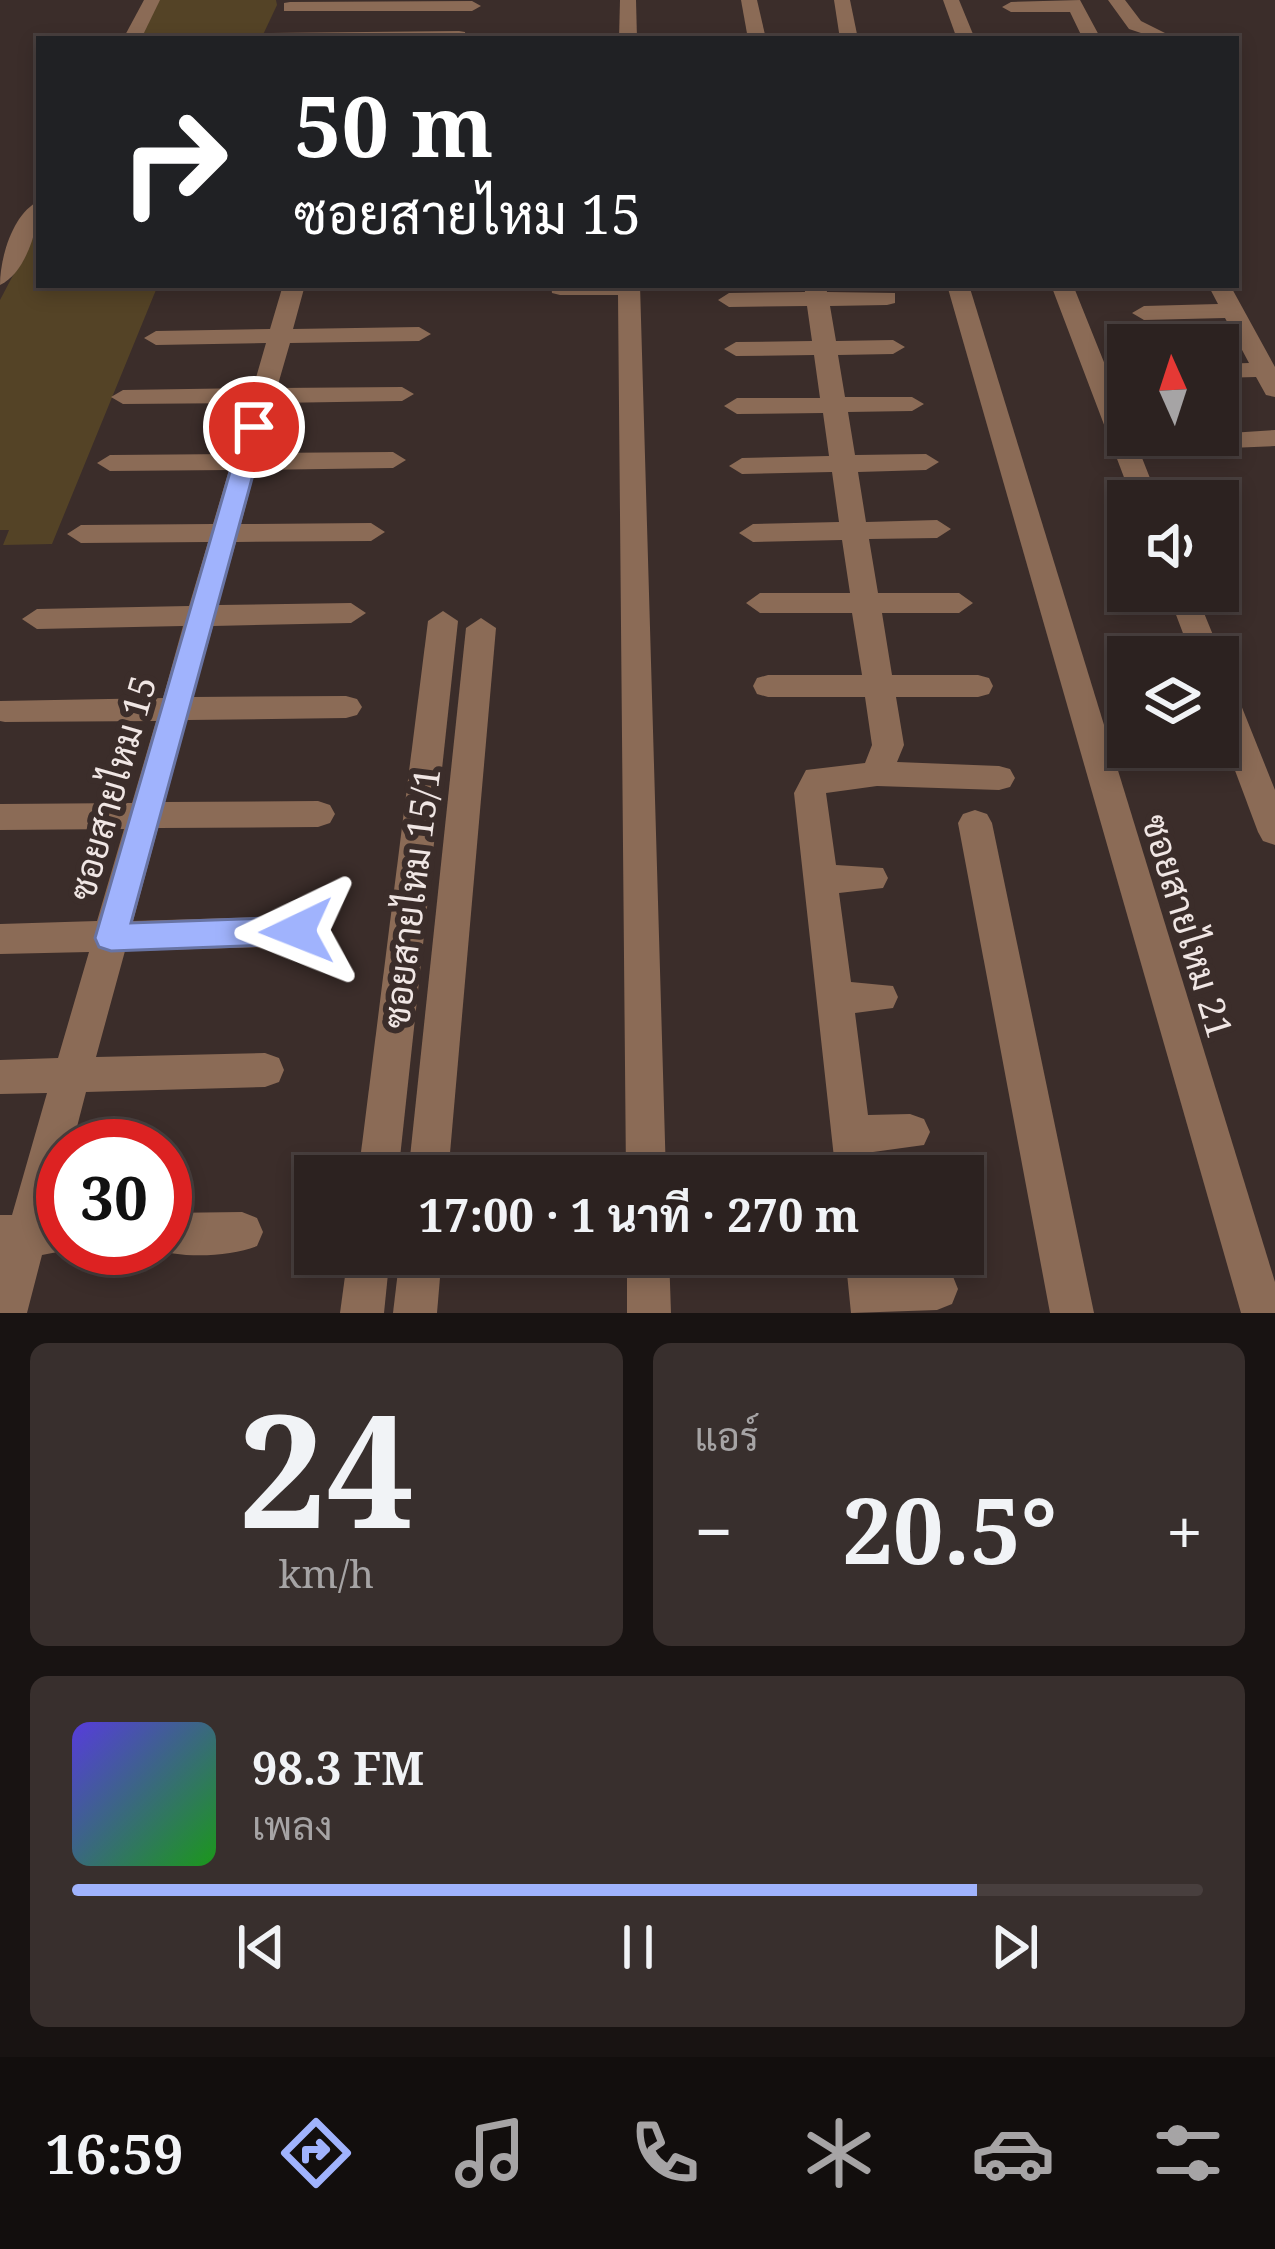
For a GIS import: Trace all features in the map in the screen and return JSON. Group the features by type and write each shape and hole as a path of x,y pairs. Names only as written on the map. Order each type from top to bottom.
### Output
{"street":[{"path":"134,36 152,0"},
{"path":"628,0 628,36"},
{"path":"756,36 749,1 763,0"},
{"path":"842,0 848,36"},
{"path":"951,0 965,36"},
{"path":"1116,0 1135,26 1156,33"},
{"path":"1010,7 1074,4 1090,36"},
{"path":"364,36 372,6"},
{"path":"290,7 472,6"},
{"path":"0,278 36,212"},
{"name":"ซอยสายไหม 15","path":"5,1313 293,288"},
{"path":"629,288 646,1155"},
{"name":"ซอยสายไหม 21","path":"959,288 1263,1313"},
{"path":"1063,288 1138,480"},
{"path":"1221,288 1270,380"},
{"path":"817,292 888,745 877,774"},
{"path":"729,300 817,292 887,298"},
{"path":"1144,313 1232,310"},
{"path":"156,338 419,334"},
{"path":"736,350 893,347"},
{"path":"1239,375 1270,380"},
{"path":"123,397 402,394"},
{"path":"737,406 912,404"},
{"path":"1239,440 1275,438"},
{"path":"110,463 393,460"},
{"path":"742,466 926,462"},
{"path":"753,533 937,529"},
{"path":"81,534 370,532"},
{"path":"760,603 958,603"},
{"path":"38,619 351,613"},
{"name":"ซอยสายไหม 15/1","path":"380,1155 442,621"},
{"name":"ซอยสายไหม 15/1","path":"430,1155 481,628"},
{"path":"768,686 978,686"},
{"path":"5,711 346,706"},
{"path":"1239,740 1275,832"},
{"path":"854,1155 810,793 818,778 877,774 999,778"},
{"path":"0,818 319,814"},
{"path":"975,823 1072,1313"},
{"path":"820,879 871,878"},
{"path":"0,939 297,931"},
{"path":"404,956 449,954"},
{"path":"835,998 880,997"},
{"path":"0,1077 265,1070"},
{"path":"851,1134 910,1132"},
{"path":"192,1232 242,1232"},
{"path":"362,1313 367,1275"},
{"path":"415,1313 419,1275"},
{"path":"648,1275 649,1313"},
{"path":"870,1287 937,1289"}],"shaded area":[{"path":"158,0 276,0 262,36 139,36"},
{"path":"36,232 36,288 157,288 52,544 3,545 9,530 0,530 0,300"}],"route":[{"path":"254,427 111,938 297,931"}]}
